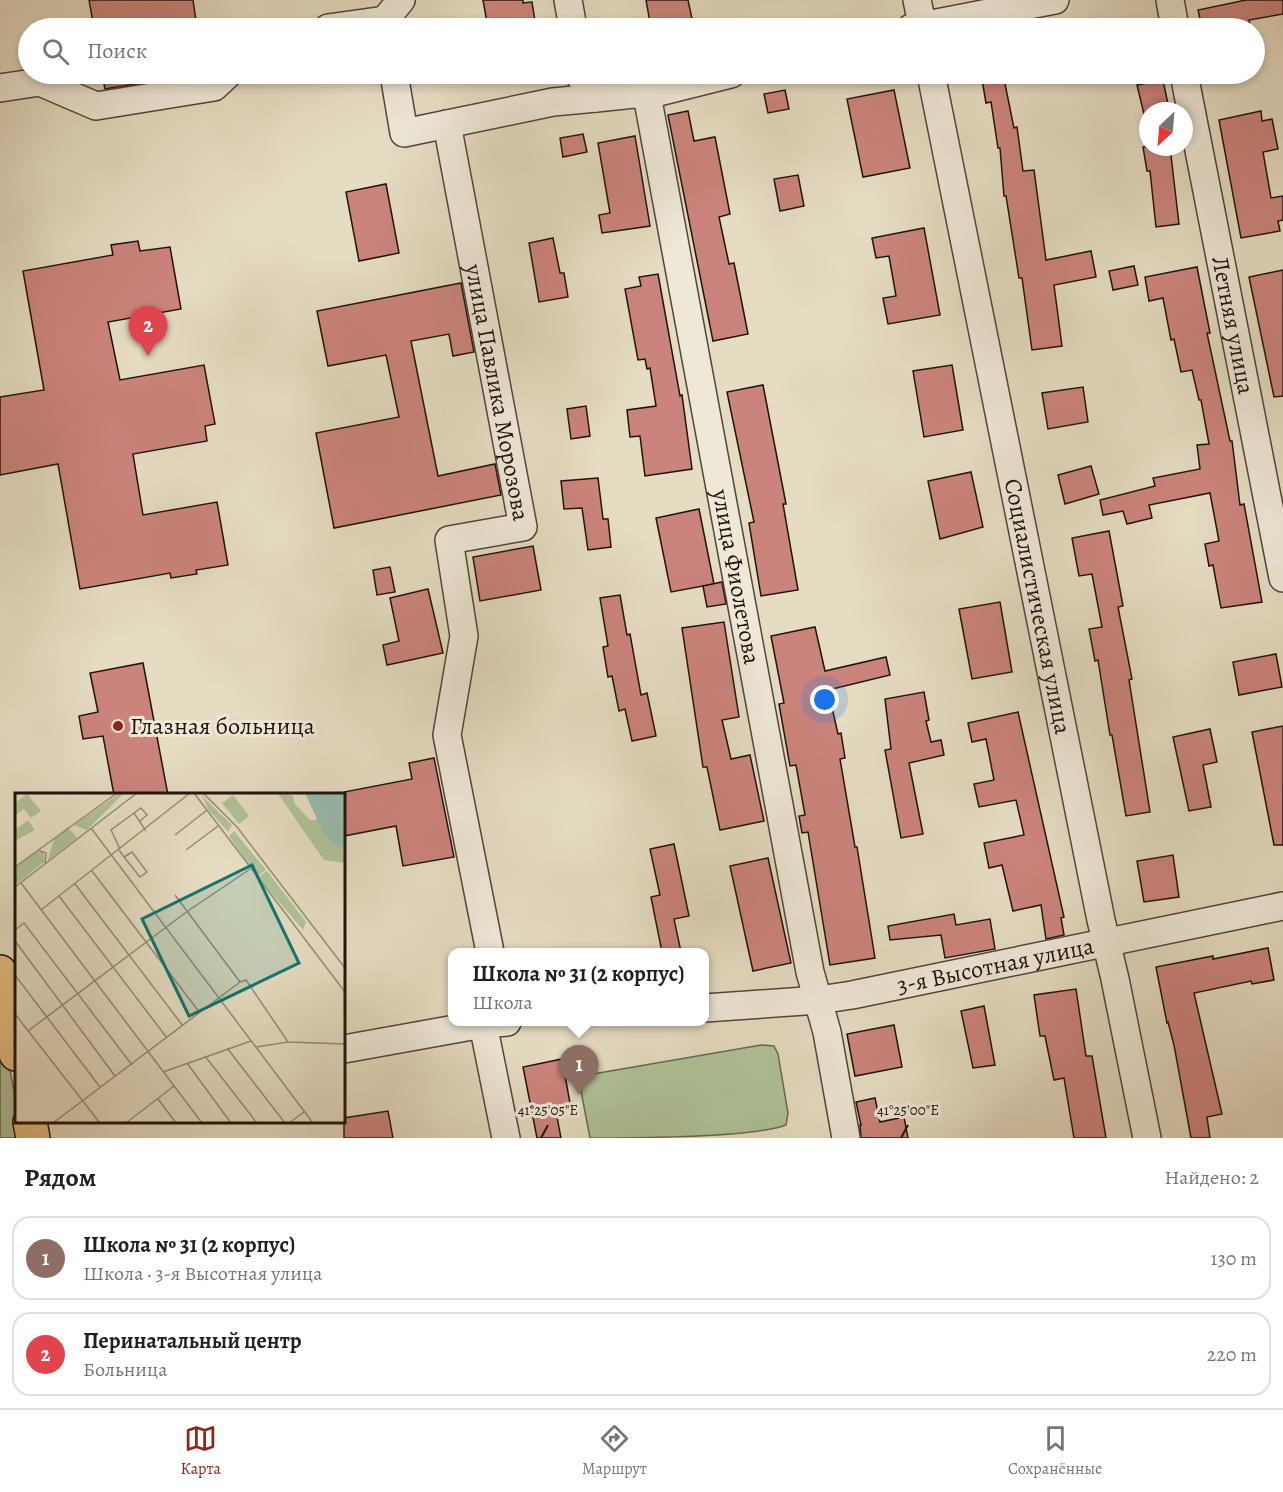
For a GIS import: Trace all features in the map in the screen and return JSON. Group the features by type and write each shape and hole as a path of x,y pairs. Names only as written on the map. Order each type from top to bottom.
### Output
{"main road":[{"path":"0,972 15,1049"},
{"path":"30,1123 33,1138"}],"street":[{"path":"568,0 571,18"},
{"path":"938,18 1055,0"},
{"path":"1170,0 1173,18"},
{"path":"0,88 27,84"},
{"path":"45,84 96,106 214,87 217,84"},
{"path":"396,84 404,133 553,102 647,95 691,84"},
{"path":"586,84 596,98"},
{"name":"Социалистическая улица","path":"933,84 1147,1138"},
{"name":"Летняя улица","path":"1186,84 1283,578"},
{"name":"улица Фиолетова","path":"647,95 810,972 819,999 846,1138"},
{"name":"улица Павлика Морозова","path":"447,124 523,527 449,540 465,636 447,735 489,948"},
{"name":"3-я Высотная улица","path":"709,1008 819,999 1283,906"},
{"path":"345,1049 476,1026"},
{"path":"499,1026 506,1138"}],"green space":[{"path":"0,1021 15,1095 15,1123 24,1138 0,1138"},
{"path":"761,1045 774,1046 778,1054 788,1113 786,1125 747,1133 721,1135 590,1138 581,1091 584,1080 593,1074"}],"building":[{"path":"89,0 193,0 196,18 92,18"},
{"path":"483,0 532,2 534,18 486,18"},
{"path":"646,0 688,0 692,18 649,18"},
{"path":"1246,0 1283,0 1283,14 1260,18 1200,18 1198,10"},
{"path":"104,84 135,84 105,89"},
{"path":"983,84 1005,84 1014,128 1017,127 1023,171 1034,170 1046,260 1091,251 1096,277 1054,285 1062,346 1032,350 1022,278 1019,278 1006,196 1004,196 1000,148 998,148 991,102 986,103"},
{"path":"1164,84 1168,102 1141,102 1137,85"},
{"path":"785,90 789,109 768,113 764,94"},
{"path":"894,90 910,168 863,177 847,99"},
{"path":"688,111 694,141 715,137 730,214 719,217 729,264 734,263 748,334 713,341 668,115"},
{"path":"1261,111 1262,121 1272,119 1278,149 1263,152 1271,198 1283,196 1283,220 1278,221 1280,231 1241,238 1219,120"},
{"path":"583,134 587,152 563,157 560,138"},
{"path":"635,136 650,226 602,233 599,215 610,213 598,143"},
{"path":"1144,156 1171,156 1179,224 1156,227 1150,171 1147,171"},
{"path":"798,175 804,206 780,211 774,179"},
{"path":"386,184 399,253 359,261 346,192"},
{"path":"924,228 940,315 888,324 883,298 896,296 889,256 876,258 872,238"},
{"path":"553,238 560,273 564,273 568,297 539,302 529,243"},
{"path":"138,241 140,251 170,247 181,309 108,322 120,380 204,365 215,424 205,426 207,441 133,454 143,515 217,502 228,565 196,570 197,574 171,578 170,573 80,589 58,464 0,475 0,397 44,390 23,271 113,255 111,245"},
{"path":"1134,266 1138,285 1113,290 1109,271"},
{"path":"1197,267 1210,333 1207,333 1230,441 1232,441 1240,505 1244,504 1262,602 1221,608 1213,565 1209,566 1205,544 1219,541 1210,493 1149,505 1152,518 1127,524 1123,511 1103,515 1100,500 1155,486 1153,478 1200,469 1197,445 1209,444 1201,400 1199,400 1192,370 1181,372 1174,339 1171,340 1163,298 1149,301 1145,277"},
{"path":"1283,270 1283,396 1274,397 1249,277"},
{"path":"658,274 680,396 682,395 692,469 645,476 640,436 630,437 627,410 656,406 650,368 647,369 645,359 638,360 625,289 641,286 639,277"},
{"path":"461,283 474,352 453,356 449,334 411,341 438,476 495,464 501,495 334,528 316,433 399,417 386,355 328,366 317,311"},
{"path":"952,365 963,430 924,437 913,371"},
{"path":"763,385 786,504 783,504 798,590 761,596 749,523 754,522 727,392"},
{"path":"1083,387 1088,422 1048,429 1042,393"},
{"path":"586,406 590,436 571,439 567,409"},
{"path":"1091,466 1099,494 1065,504 1058,475"},
{"path":"971,472 983,527 940,539 928,481"},
{"path":"598,478 603,519 608,519 611,547 588,550 582,508 564,509 561,481"},
{"path":"699,509 714,584 671,592 656,518"},
{"path":"1109,531 1123,606 1118,607 1132,679 1129,680 1150,812 1126,816 1098,660 1095,661 1089,629 1102,627 1092,574 1079,576 1072,538"},
{"path":"533,546 541,590 480,601 473,557"},
{"path":"390,567 395,592 377,595 373,570"},
{"path":"722,582 726,604 707,607 703,586"},
{"path":"428,589 443,653 387,665 383,645 399,641 390,598"},
{"path":"620,595 641,695 647,693 656,736 632,741 625,709 619,711 612,676 608,677 603,647 608,646 600,598"},
{"path":"1000,602 1012,672 972,679 959,609"},
{"path":"724,622 739,717 722,720 731,759 750,755 764,821 720,830 707,767 703,767 682,628"},
{"path":"815,627 825,671 886,657 890,675 828,690 838,734 841,733 845,758 840,759 875,958 830,965 808,832 802,833 799,816 805,815 796,765 790,766 779,704 784,703 771,636"},
{"path":"1276,654 1282,687 1239,695 1233,662"},
{"name":"Глазная больница","path":"143,663 168,793 114,793 103,736 83,739 79,716 98,712 90,673"},
{"path":"924,692 929,720 926,721 931,742 941,740 944,755 909,763 923,834 901,838 885,750 891,749 885,699"},
{"path":"1018,712 1064,917 1061,918 1064,935 1046,939 1041,905 1013,911 1002,865 989,868 984,843 1024,835 1016,800 979,807 974,784 994,780 986,739 972,742 968,723"},
{"path":"1283,726 1283,845 1274,845 1252,732"},
{"path":"1210,729 1217,762 1203,765 1211,807 1189,811 1173,737"},
{"name":"Глазная больница","path":"434,758 454,857 403,866 396,826 345,836 344,792 412,779 409,763"},
{"path":"674,844 689,916 674,919 680,948 661,948 651,897 660,895 650,849"},
{"path":"1173,855 1179,897 1144,902 1137,861"},
{"path":"768,858 791,963 753,971 730,866"},
{"path":"954,914 956,925 990,919 995,949 945,958 941,935 890,940 888,926"},
{"path":"1268,948 1274,980 1252,984 1251,981 1194,993 1222,1114 1207,1117 1210,1138 1191,1138 1174,1045 1167,1023 1156,967"},
{"path":"1076,989 1086,1056 1092,1056 1106,1138 1074,1138 1064,1078 1054,1080 1045,1036 1040,1036 1034,995"},
{"path":"984,1006 995,1065 973,1068 961,1011"},
{"path":"894,1025 902,1067 855,1076 847,1034"},
{"path":"562,1059 570,1103 555,1106 561,1138 537,1138 523,1067"},
{"path":"875,1098 880,1122 904,1117 908,1138 861,1138 856,1102"},
{"path":"388,1111 393,1138 344,1138 345,1118"}],"place":[{"name":"Перинатальный центр","path":"148,356"},
{"name":"Глазная больница","path":"118,726"},
{"name":"Школа № 31 (2 корпус)","path":"579,1095"}]}
